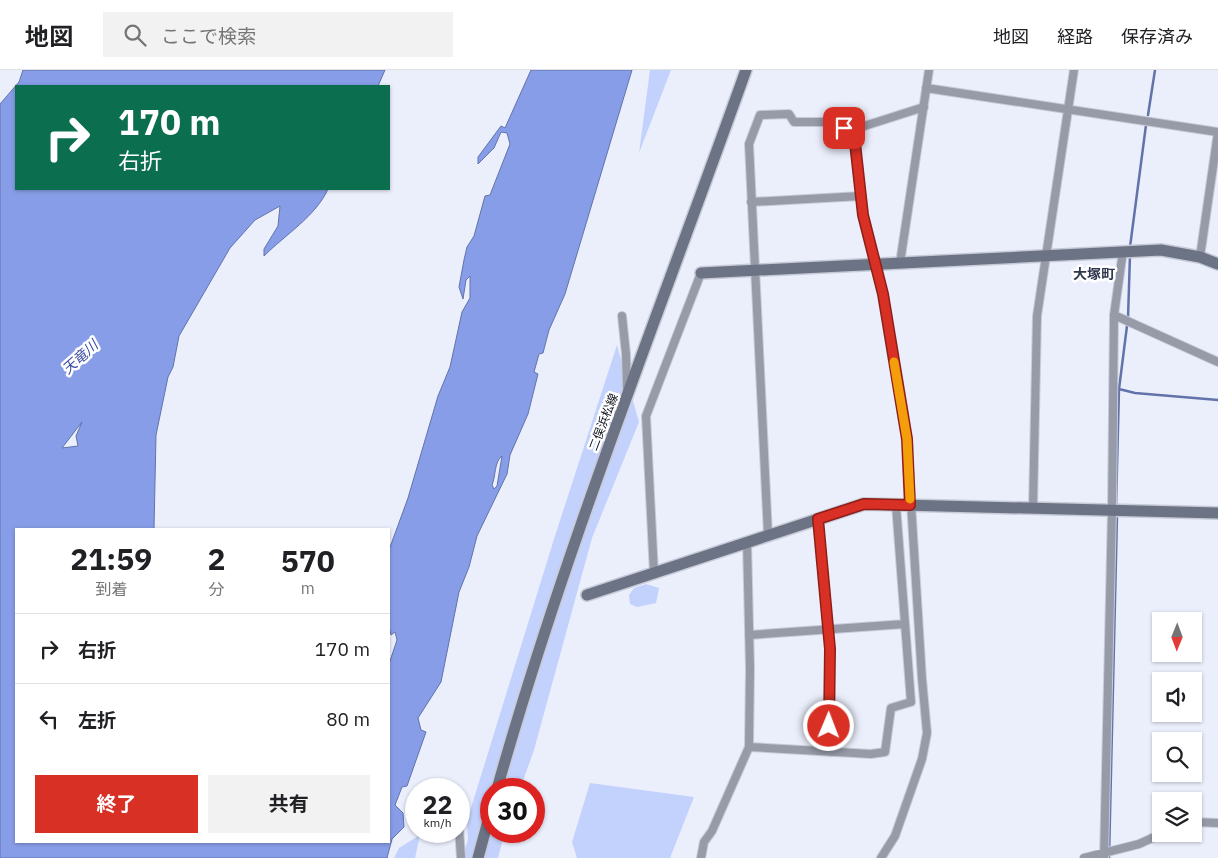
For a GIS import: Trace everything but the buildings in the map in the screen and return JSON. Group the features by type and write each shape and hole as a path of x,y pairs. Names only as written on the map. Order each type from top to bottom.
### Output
{"street":[{"name":"二俣浜松線","path":"500,778 539,649 608,446 746,70"},
{"path":"900,263 929,70"},
{"path":"1033,508 1037,316 1074,70"},
{"path":"926,88 1218,132 1200,257"},
{"path":"881,858 895,836 922,759 927,733 907,439 883,294 874,265 861,196 854,134 855,129 924,107"},
{"path":"768,535 749,144 760,115 789,114 794,122 835,122 854,134"},
{"path":"751,202 861,196"},
{"path":"654,573 646,416 701,273 1161,250 1200,257 1218,264"},
{"path":"1104,855 1112,510 1114,315 1123,252"},
{"path":"1114,315 1218,362"},
{"path":"622,316 626,354 627,397"},
{"path":"587,595 864,504 1218,513"},
{"path":"749,746 830,752 884,752 890,708 911,702 903,575 896,505"},
{"path":"818,519 829,629 830,752"},
{"path":"702,858 704,842 712,831 749,746 747,542"},
{"path":"749,635 905,624"},
{"path":"1202,822 1218,823"},
{"path":"1084,858 1104,855 1152,838"},
{"path":"460,843 461,858"},
{"path":"478,858 482,843"}],"shaded area":[{"path":"650,70 671,70 639,153"},
{"path":"617,345 639,422 592,538 534,750 524,778 480,778 554,539"},
{"path":"646,584 659,588 656,603 637,607 630,604 629,595 634,588"},
{"path":"480,779 480,843 502,843 498,858 462,858 467,843 470,843 470,811"},
{"path":"590,783 694,797 670,858 577,858 572,842"},
{"path":"407,843 418,843 415,858 394,858 399,848"}],"water":[{"path":"23,70 385,70 378,85 16,85"},
{"name":"天竜川","path":"531,70 632,70 565,294 549,330 543,353 539,354 534,372 538,374 528,414 510,455 507,474 477,536 469,567 459,592 441,682 418,718 421,730 426,732 410,778 405,778 405,786 402,787 395,805 403,813 404,827 392,839 387,858 0,858 0,104 15,87 15,190 328,190 323,199 308,217 264,256 264,249 278,226 280,206 255,220 230,248 179,336 156,435 154,528 15,528 15,843 390,843 390,661 397,640 395,632 391,635 390,630 390,547 408,498 438,396 450,367 462,312 470,298 470,276 466,280 463,299 459,287 464,260 467,247 474,236 485,196 490,195 510,144 507,133 501,132 494,148 478,164 478,157 501,126 505,128","holes":["82,422 76,436 78,446 62,448","502,456 497,486 494,489 492,485 496,465"]}],"waterway":[{"path":"1148,115 1155,70"},
{"path":"1130,247 1146,125"},
{"path":"1116,507 1119,389 1128,318 1130,255"},
{"path":"1119,389 1135,393 1218,400"},
{"path":"1109,858 1117,515"}],"slow traffic":[{"path":"894,362 907,439 910,499"}],"district":[{"name":"大塚町","path":"1094,274"}],"route":[{"path":"829,726 829,629 818,519 864,504 910,505 907,439 883,294 874,265 863,215 854,134 844,128"}]}
